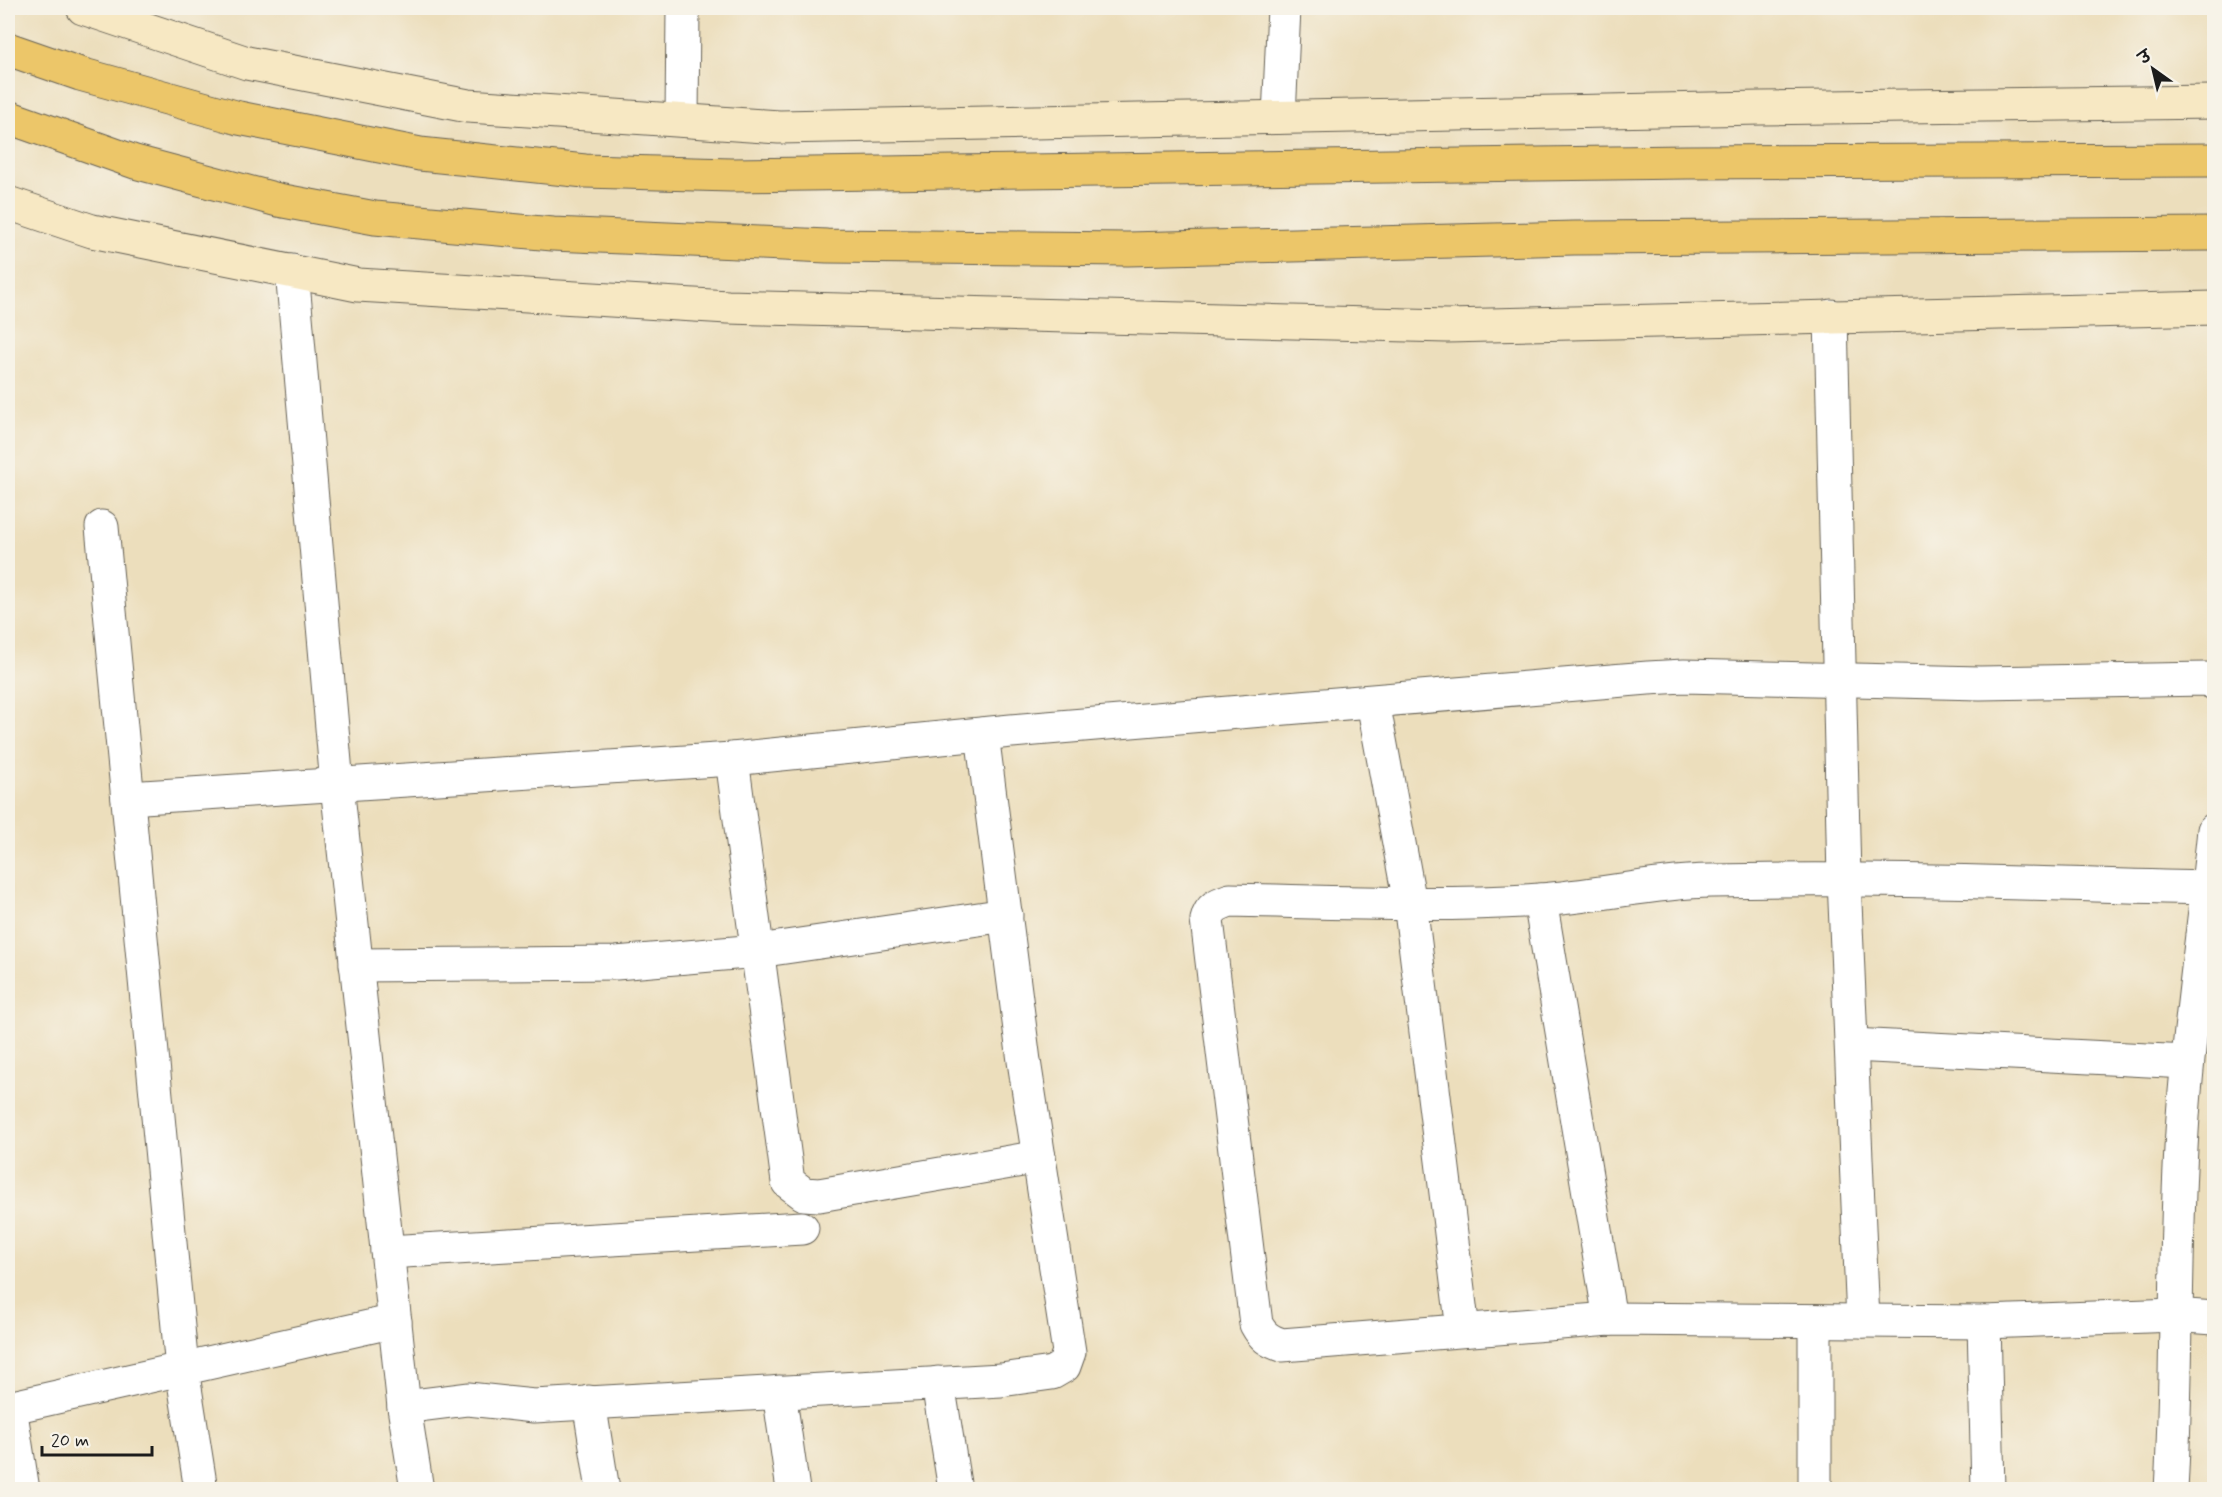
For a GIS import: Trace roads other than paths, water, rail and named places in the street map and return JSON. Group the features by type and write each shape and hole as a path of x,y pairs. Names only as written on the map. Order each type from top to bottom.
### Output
{"highway":[{"path":"8,49 81,74 239,118 420,154 585,171 731,175 1687,162 2214,160"},
{"path":"8,117 135,162 278,200 375,218 553,234 827,246 1128,249 1574,238 2214,234"}],"street":[{"path":"83,8 247,63 468,106 779,127 2214,102"},
{"path":"682,120 683,8"},
{"path":"1280,117 1284,8"},
{"path":"12,206 92,231 358,285 752,308 1447,326 2214,308"},
{"path":"292,271 337,785 404,1407 417,1490"},
{"path":"1831,316 1844,879 1863,1322"},
{"path":"102,527 182,1369 201,1490"},
{"path":"128,798 732,759 982,734 1660,677 1980,683 2206,679 2214,683"},
{"path":"1373,702 1410,903 1463,1330"},
{"path":"404,1407 468,1399 516,1405 938,1383 1052,1373 1064,1366 1069,1352 1039,1157 982,734"},
{"path":"732,759 788,1182 804,1194 819,1195 1039,1157"},
{"path":"2171,1490 2176,1406 2175,1315 2187,1062 2206,980 2208,888 2214,830"},
{"path":"2208,888 1844,879 1676,883 1540,900 1410,903 1230,900 1209,911 1207,920 1256,1324 1262,1335 1270,1341 1282,1345 1610,1319 1983,1322 2175,1315 2214,1318"},
{"path":"1540,900 1610,1319"},
{"path":"356,965 616,963 758,951 1006,915"},
{"path":"1851,1045 2187,1062"},
{"path":"387,1252 802,1228"},
{"path":"23,1490 9,1408 395,1321"},
{"path":"1815,1321 1815,1490"},
{"path":"1983,1322 1988,1490"},
{"path":"938,1383 955,1490"},
{"path":"779,1392 793,1490"},
{"path":"588,1402 603,1490"}]}
